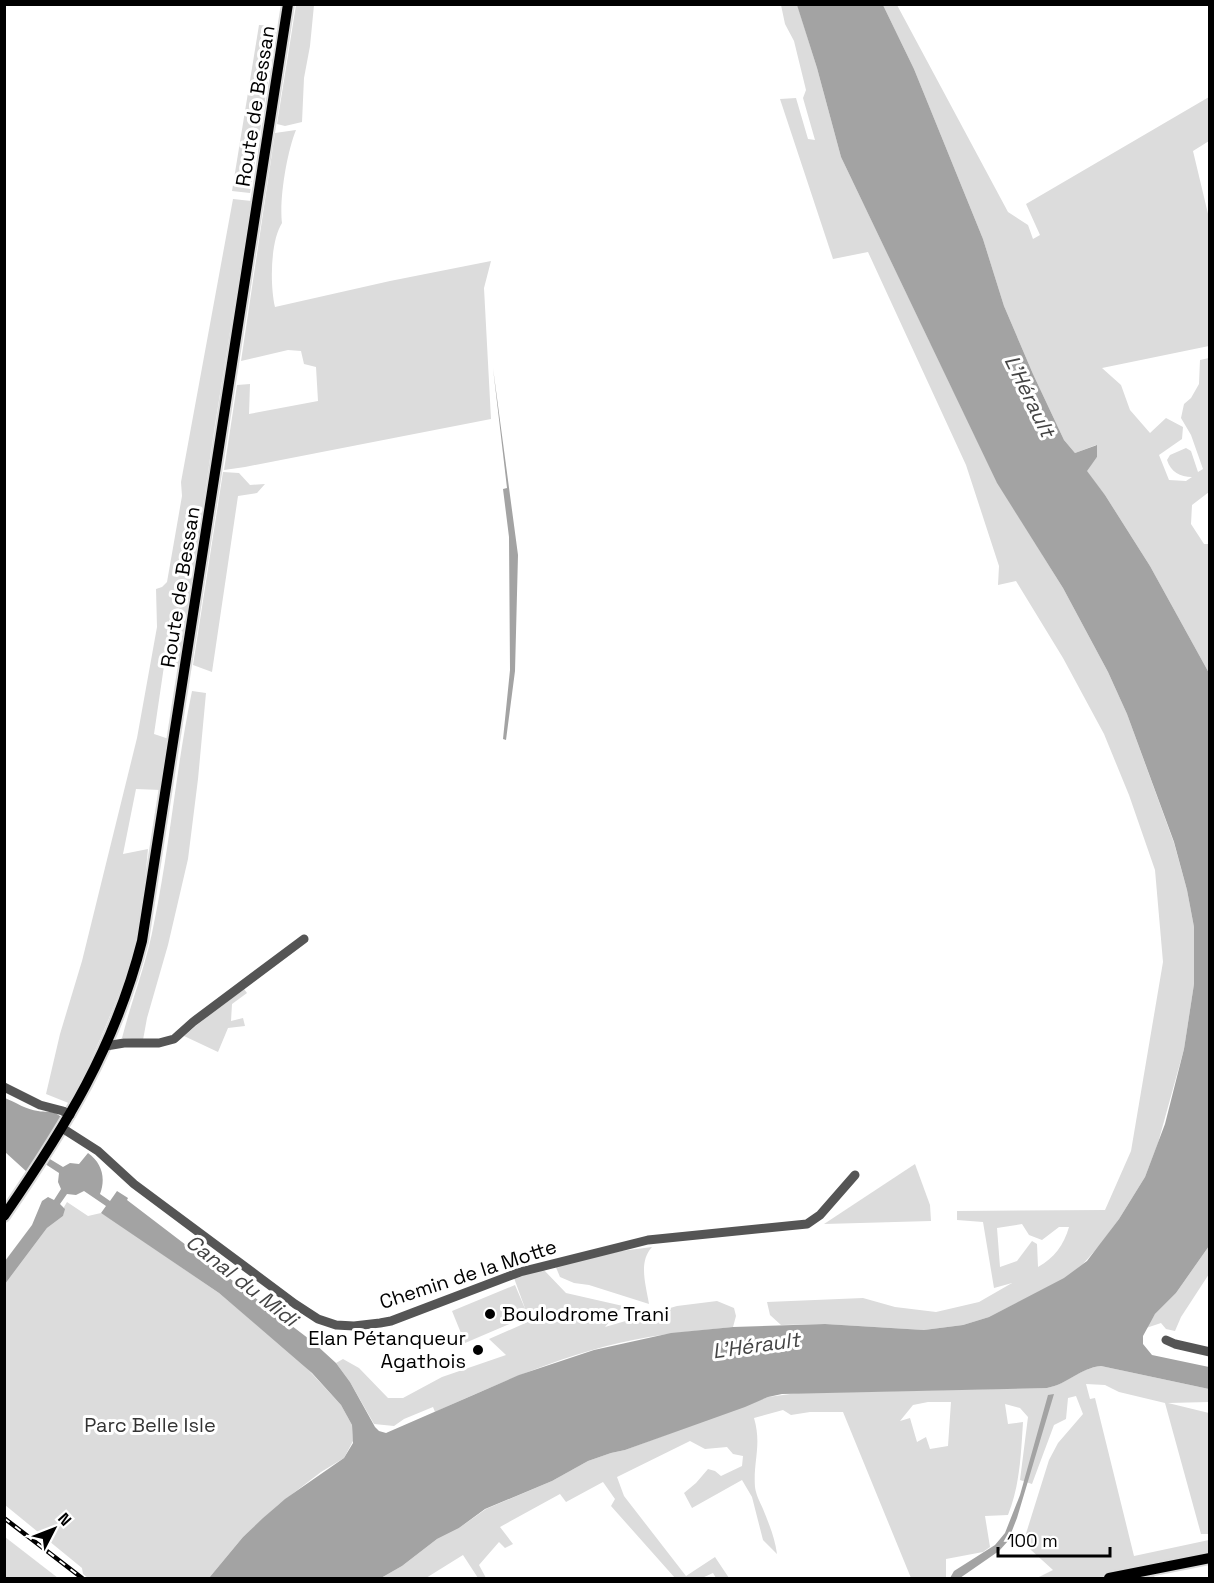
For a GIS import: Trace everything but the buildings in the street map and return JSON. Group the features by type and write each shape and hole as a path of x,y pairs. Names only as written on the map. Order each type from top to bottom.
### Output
{"main road":[{"name":"Route de Bessan","path":"4,1216 62,1128 94,1072 128,989 142,941 157,858 288,4"},
{"path":"1109,1578 1209,1558"}],"street":[{"path":"107,1043 159,1043 174,1039 304,939"},
{"path":"4,1087 40,1105 70,1115"},
{"name":"Chemin de la Motte","path":"62,1128 98,1151 134,1184 295,1304 318,1319 347,1326 391,1321 520,1272 648,1240 807,1224 820,1215 855,1175"},
{"path":"1166,1340 1209,1352"}],"green space":[{"path":"797,4 841,157 997,482 1063,588 1108,672 1127,714 1174,843 1194,927 1194,984 1184,1049 1158,1143 1145,1177 1119,1219 1083,1264 1064,1279 989,1317 963,1325 924,1330 825,1324 781,1325 770,1315 767,1302 863,1298 895,1307 936,1312 979,1302 1012,1283 994,1288 983,1222 957,1220 957,1211 1105,1210 1131,1151 1163,962 1155,870 1129,795 1104,734 1063,658 1016,581 998,585 999,566 966,465 868,252 833,259 780,99 796,98 808,139 815,140 803,98 806,90 794,41 785,24 781,5","holes":["1022,1224 1029,1235 1042,1240 1059,1227 1069,1227 1058,1250 1038,1267 1037,1244 1032,1241 1017,1261 1000,1267 997,1228"]},
{"path":"296,5 314,5 304,78 302,122 285,126 277,124"},
{"path":"883,5 897,5 1008,212 1028,225 1033,239 1040,235 1026,204 1209,97 1209,141 1193,151 1209,218 1209,346 1102,368 1121,385 1130,410 1150,433 1166,418 1183,427 1182,439 1159,455 1169,480 1186,481 1192,477 1176,473 1167,460 1170,455 1186,448 1191,451 1198,472 1203,469 1191,435 1181,418 1184,404 1191,398 1199,384 1200,360 1209,358 1209,492 1192,505 1191,524 1204,544 1209,544 1209,673 1150,566 1105,495 1086,471 1097,457 1096,445 1075,453 1064,440 1004,306 983,239 914,69"},
{"path":"259,25 277,26 250,193 232,191"},
{"path":"296,130 284,176 282,223 273,252 272,288 275,307 491,261 484,288 491,419 224,470 237,385 250,384 249,414 318,401 316,367 304,364 301,351 288,350 241,361 275,133"},
{"path":"233,199 251,201 179,667 164,666 154,734 169,739 161,790 136,789 123,854 148,849 139,924 116,1002 71,1104 46,1094 60,1034 82,961 137,738 157,627 156,589 167,582 182,496 181,482"},
{"path":"223,472 239,473 250,485 265,484 257,493 238,496 212,672 193,665"},
{"path":"192,691 206,693 188,859 143,1040 122,1038 154,923"},
{"path":"244,989 247,993 232,1004 231,1021 243,1018 245,1026 228,1028 218,1052 184,1036 198,1024"},
{"path":"915,1164 930,1205 931,1221 824,1224"},
{"name":"Parc Belle Isle","path":"67,1202 88,1216 101,1213 219,1293 303,1364 341,1405 352,1425 353,1441 344,1458 321,1472 278,1505 243,1537 209,1578 88,1578 83,1574 82,1568 5,1505 5,1284 47,1228 63,1216"},
{"path":"1209,1246 1209,1274 1181,1317 1175,1331 1166,1329 1161,1323 1146,1328 1155,1314 1176,1293"},
{"path":"652,1247 644,1267 649,1304 589,1285 574,1283 560,1277 555,1265 621,1251"},
{"path":"543,1269 566,1293 623,1306 605,1327 677,1306 717,1301 734,1308 736,1316 733,1327 647,1337 595,1349 526,1373 435,1412 433,1407 404,1419 394,1426 374,1424 350,1382 336,1363 343,1359 359,1368 388,1398 403,1398 442,1377 506,1355 489,1339 530,1321 528,1316 465,1343 452,1311 515,1285 526,1311 514,1278"},
{"path":"1101,1366 1209,1389 1209,1402 1168,1403 1209,1413 1209,1534 1201,1534 1165,1403 1119,1392 1105,1385 1086,1384 1090,1399 1095,1398 1134,1556 1209,1540 1209,1558 1171,1566 1152,1578 1037,1578 1053,1570 1031,1550 1024,1540 1049,1460 1058,1443 1083,1414 1076,1396 1068,1398 1066,1419 1054,1425 1032,1484 1020,1480 1028,1417 1020,1408 1005,1404 1008,1424 1023,1422 1019,1469 1012,1504 1008,1515 985,1516 990,1547 983,1552 946,1559 946,1578 911,1578 843,1412 810,1412 791,1415 783,1410 754,1418 757,1437 755,1487 772,1531 777,1554 763,1540 752,1497 742,1480 692,1508 684,1493 708,1469 721,1476 742,1466 743,1456 733,1454 727,1447 705,1449 690,1441 617,1477 624,1496 686,1576 715,1557 729,1578 716,1578 713,1573 702,1578 675,1578 611,1506 615,1499 603,1482 566,1502 560,1494 500,1527 513,1544 505,1548 499,1542 479,1565 486,1578 478,1578 463,1555 426,1578 381,1578 402,1566 437,1539 459,1528 486,1509 552,1481 588,1461 625,1450 768,1397 798,1393 1047,1388 1093,1367","holes":["928,1402 951,1402 948,1446 930,1449 926,1437 917,1442 910,1418 900,1421 913,1405"]},
{"path":"5,1537 58,1578 5,1578"}],"water":[{"name":"L'Hérault","path":"797,5 883,5 914,69 983,239 1004,306 1064,440 1075,453 1097,445 1097,457 1087,471 1150,566 1209,673 1209,1246 1176,1293 1155,1314 1143,1336 1143,1344 1152,1355 1209,1367 1209,1389 1101,1366 1047,1388 782,1394 588,1461 552,1481 485,1509 381,1578 209,1578 243,1537 263,1518 285,1499 344,1458 353,1443 352,1425 341,1405 312,1373 219,1293 101,1213 106,1206 84,1191 76,1195 67,1194 60,1204 65,1209 63,1216 47,1228 5,1284 5,1261 32,1225 42,1201 48,1197 54,1200 61,1189 58,1182 59,1173 36,1158 27,1172 5,1152 5,1098 30,1109 53,1112 61,1117 40,1153 63,1167 70,1163 79,1164 88,1153 93,1157 102,1171 103,1182 100,1194 110,1201 117,1191 128,1198 127,1200 313,1342 336,1363 350,1382 375,1427 386,1433 519,1375 594,1350 671,1333 733,1327 825,1324 924,1330 963,1325 989,1317 1064,1278 1087,1261 1119,1219 1145,1177 1165,1124 1184,1049 1194,984 1194,927 1174,842 1127,714 1108,672 1063,588 997,483 841,157"},
{"path":"493,368 518,555 515,671 506,740 503,739 510,670 509,537 503,489 507,488"},
{"path":"1054,1394 1008,1541 999,1551 960,1578 950,1578 954,1571 995,1545 1005,1533 1020,1495 1048,1395"}],"railway":[{"path":"4,1518 82,1578"}],"place":[{"name":"Boulodrome Trani","path":"490,1314"},
{"name":"Elan Pétanqueur Agathois","path":"478,1350"}],"water label":[{"name":"Canal du Midi","path":"242,1280"}]}
